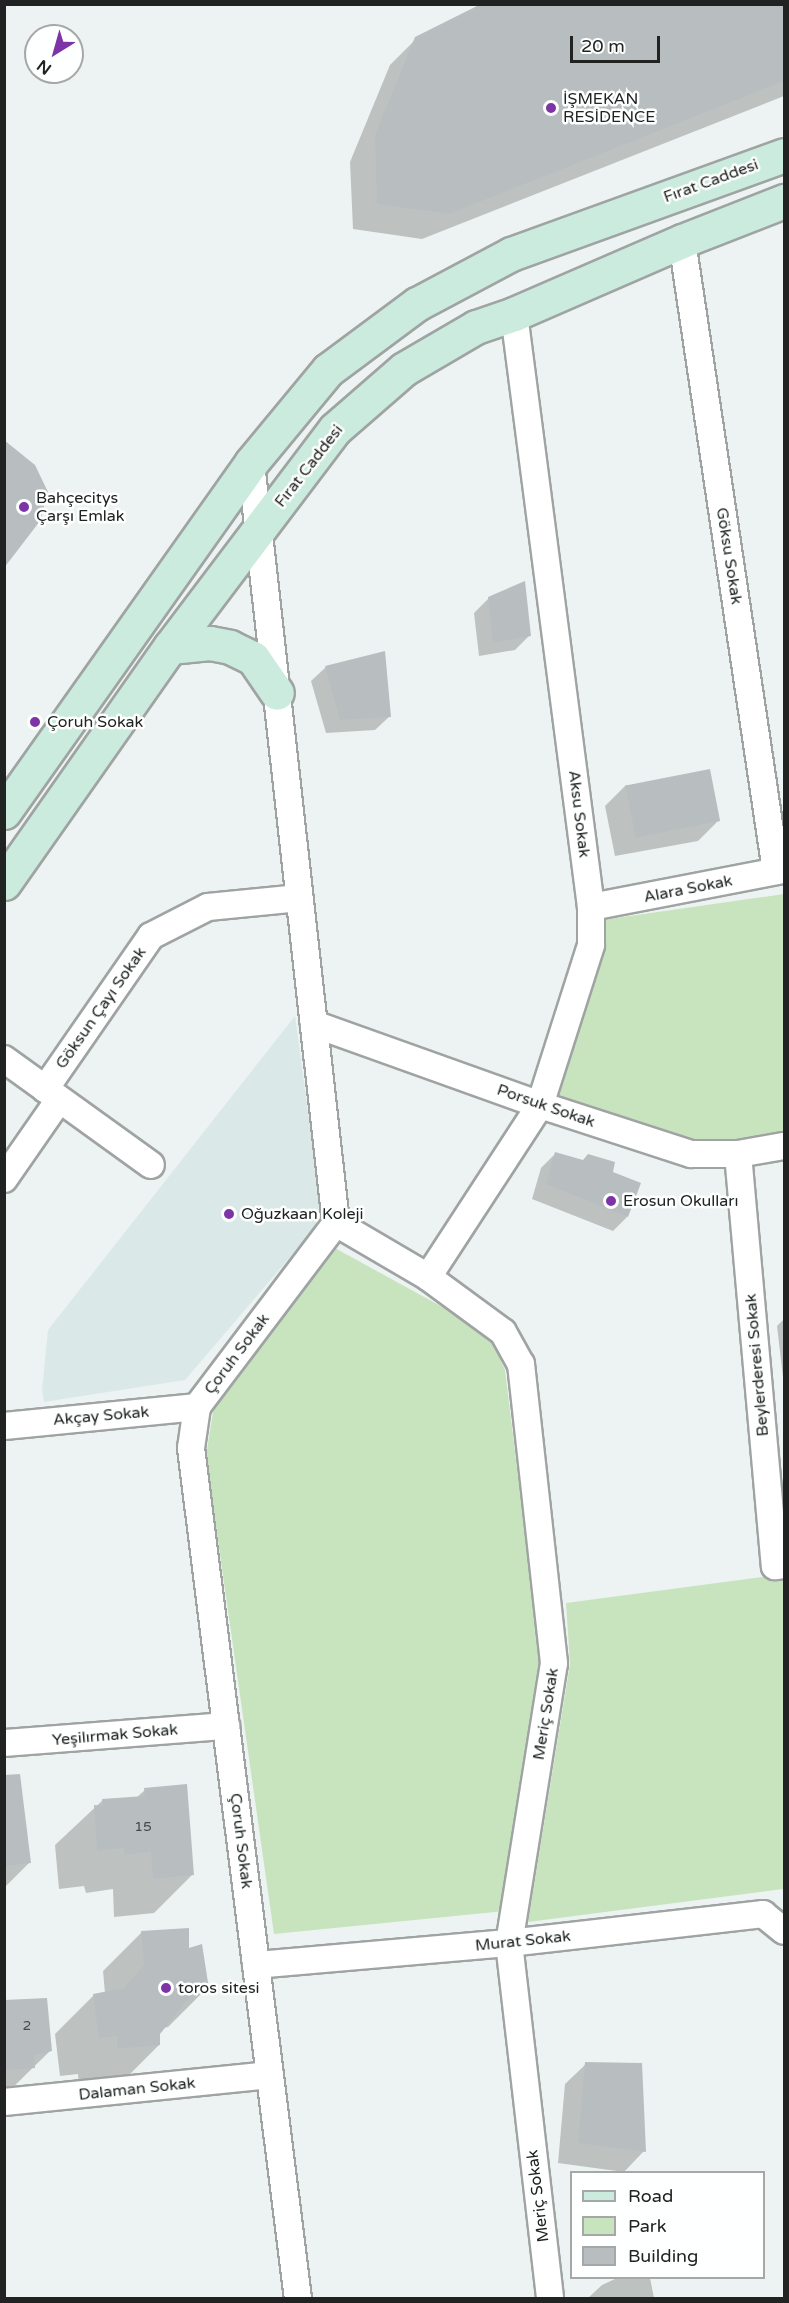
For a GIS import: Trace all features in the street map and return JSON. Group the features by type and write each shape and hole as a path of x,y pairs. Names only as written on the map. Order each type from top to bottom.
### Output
{"main road":[{"name":"Fırat Caddesi","path":"4,812 251,463 328,370 417,304 511,254 784,155"},
{"name":"Fırat Caddesi","path":"4,883 170,646 334,429 404,369 476,327 514,314 784,201"},
{"path":"170,646 210,643 230,647 253,658 277,693"}],"street":[{"name":"Göksu Sokak","path":"682,242 780,871"},
{"name":"Aksu Sokak","path":"428,1277 540,1105 591,945 591,907 514,314"},
{"path":"251,463 336,1223"},
{"name":"Alara Sokak","path":"591,907 780,871"},
{"name":"Göksun Çayı Sokak","path":"4,1179 52,1095 151,936 208,907 300,898"},
{"name":"Porsuk Sokak","path":"314,1024 540,1105 690,1154 738,1155 784,1146"},
{"path":"4,1059 151,1165"},
{"name":"Beylerderesi Sokak","path":"738,1155 775,1566 784,1564"},
{"name":"Meriç Sokak","path":"336,1223 428,1277 503,1332 521,1364 554,1663 509,1942 550,2298"},
{"name":"Çoruh Sokak","path":"298,2298 192,1448 197,1407 336,1223"},
{"name":"Akçay Sokak","path":"4,1426 197,1407"},
{"name":"Yeşilırmak Sokak","path":"4,1743 226,1726"},
{"name":"Murat Sokak","path":"256,1965 509,1942 763,1914 784,1930"},
{"name":"Dalaman Sokak","path":"4,2102 270,2075"}],"shaded area":[{"name":"Oğuzkaan Koleji","path":"295,1016 320,1200 315,1228 185,1380 44,1402 42,1390 48,1330"}],"green space":[{"path":"784,894 784,1135 692,1148 553,1098 595,921"},
{"path":"333,1247 488,1332 505,1370 542,1671 505,1911 274,1934 206,1456 214,1406"},
{"path":"784,1574 784,1892 783,1889 528,1922 570,1664 566,1603"}],"building":[{"name":"İŞMEKAN RESİDENCE","path":"481,4 784,4 784,81 449,214 377,204 375,135 415,37"},
{"name":"Bahçecitys Çarşı Emlak","path":"4,440 35,465 48,492 40,521 4,568"},
{"path":"525,581 531,636 493,643 488,597"},
{"path":"385,651 391,717 340,720 325,666"},
{"path":"710,769 720,821 636,837 626,785"},
{"name":"Erosun Okulları","path":"555,1152 583,1160 588,1154 615,1162 613,1172 641,1183 628,1217 546,1184"},
{"path":"20,1774 31,1863 4,1866 4,1775"},
{"path":"187,1784 194,1875 153,1879 151,1851 125,1855 123,1848 97,1851 94,1805 103,1806 102,1799 145,1796 144,1788"},
{"name":"toros sitesi","path":"189,1928 189,1948 202,1944 209,1989 194,1992 160,2034 160,2045 117,2049 117,2036 99,2038 93,1994 124,1988 144,1965 141,1931"},
{"path":"47,1998 52,2051 34,2055 35,2068 4,2070 4,2000"},
{"path":"585,2062 642,2063 646,2152 578,2143"}],"place":[{"name":"İŞMEKAN RESİDENCE","path":"551,108"},
{"name":"Bahçecitys Çarşı Emlak","path":"24,507"},
{"name":"Çoruh Sokak","path":"35,722"},
{"name":"Erosun Okulları","path":"611,1201"},
{"name":"Oğuzkaan Koleji","path":"229,1214"},
{"name":"toros sitesi","path":"166,1988"}]}
